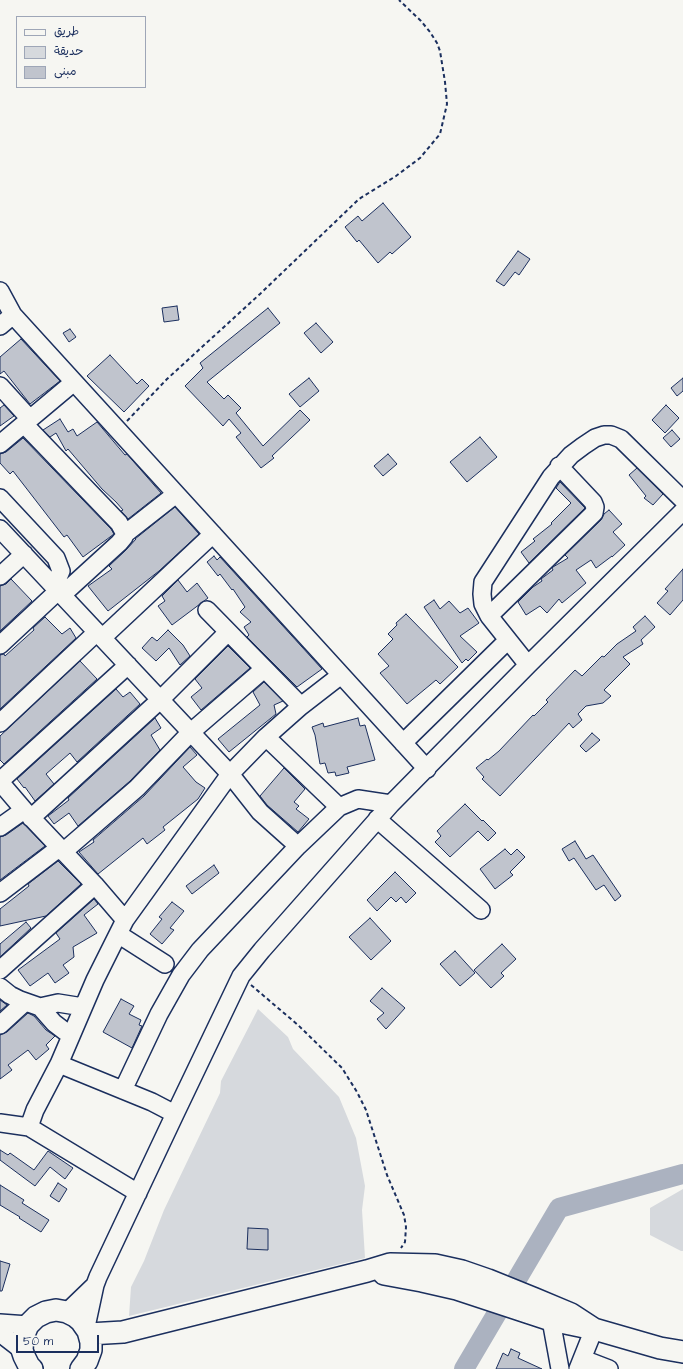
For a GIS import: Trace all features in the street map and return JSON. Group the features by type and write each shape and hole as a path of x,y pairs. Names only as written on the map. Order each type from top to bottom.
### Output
{"main road":[{"path":"88,1331 123,1332 390,1264 435,1265 459,1280 531,1305 572,1314 594,1329"},
{"path":"367,1271 422,1281 459,1280"},
{"path":"531,1305 551,1320 594,1329 660,1348 683,1352"},
{"path":"23,1361 23,1337 28,1325 36,1317 46,1312 56,1310 67,1312 81,1321 88,1331 91,1350 87,1364"},
{"path":"87,1364 123,1332"}],"street":[{"path":"0,291 6,320 74,382 427,769"},
{"path":"0,444 74,382"},
{"path":"0,386 27,421 119,523 125,534"},
{"path":"528,665 489,616 483,604 483,582 551,476 559,466 595,438 604,435 611,435 621,438 683,500"},
{"path":"489,616 594,514 595,507 593,502 559,466"},
{"path":"0,645 58,590 119,543 125,534 176,494"},
{"path":"0,498 56,558 60,565 61,571 58,578 58,590"},
{"path":"88,1331 95,1285 241,976 262,950 391,804 683,511"},
{"path":"0,529 230,774 260,812 298,846"},
{"path":"0,723 213,534"},
{"path":"0,576 24,554"},
{"path":"207,610 301,706"},
{"path":"0,827 27,814 160,700 228,632"},
{"path":"403,743 508,640"},
{"path":"128,665 0,782 27,814 94,886 121,927 165,964"},
{"path":"0,893 61,850 137,788 191,732 264,669"},
{"path":"29,1127 35,1110 59,1064 83,1007 121,927 230,774 266,737 301,706 340,675"},
{"path":"266,737 339,807"},
{"path":"123,1090 159,1014 181,975 200,950 298,846 339,807 358,799 391,804"},
{"path":"378,820 481,910"},
{"path":"0,970 94,886"},
{"path":"0,987 10,995 33,1004 71,1036"},
{"path":"0,1025 33,1004 58,1002 83,1007"},
{"path":"59,1064 152,1102 175,1114"},
{"path":"0,1123 29,1127 138,1193"},
{"path":"67,1312 95,1285"},
{"path":"551,1320 560,1369"},
{"path":"0,1324 28,1325"},
{"path":"594,1329 580,1364 609,1369"},
{"path":"0,1333 23,1361"}],"path":[{"path":"118,430 167,379 260,294 359,199 396,176 420,158 440,134 447,104 440,51 430,32 399,0"},
{"path":"241,976 298,1025 342,1068 357,1092 366,1110 387,1175 404,1215 406,1227 405,1242 390,1264"}],"green space":[{"path":"258,1009 288,1037 293,1049 339,1097 356,1138 365,1186 362,1210 365,1258 129,1316 131,1287 144,1261 164,1210 220,1093 221,1081"},
{"path":"683,1189 683,1251 681,1251 650,1235 650,1208"}],"building":[{"path":"383,203 411,237 392,254 390,252 378,263 359,240 357,242 345,227 358,216 362,221"},
{"path":"518,251 530,259 519,275 515,272 504,286 496,281"},
{"path":"177,306 179,320 164,322 162,308"},
{"path":"268,308 280,323 207,382 224,399 228,395 241,408 236,413 263,446 300,410 310,420 272,456 274,458 261,468 236,437 241,433 229,419 223,426 185,386 203,368 200,363"},
{"path":"316,323 333,342 321,353 304,333"},
{"path":"70,329 76,337 69,342 63,333"},
{"path":"21,339 60,381 30,404 4,371 0,374 0,357"},
{"path":"110,355 137,384 142,379 149,386 124,412 87,376"},
{"path":"309,378 319,391 300,407 289,394"},
{"path":"683,378 683,391 677,396 671,388"},
{"path":"4,405 14,416 0,426 0,408"},
{"path":"666,405 679,418 665,433 652,420"},
{"path":"60,419 68,432 73,429 77,436 97,422 125,455 127,454 161,493 128,519 121,511 123,510 102,489 68,449 66,451 56,433 50,437 43,430"},
{"path":"672,430 680,439 671,447 663,438"},
{"path":"480,437 497,457 467,482 450,462"},
{"path":"23,438 111,529 114,534 83,557 67,535 64,537 13,471 10,474 0,463 0,454 6,452"},
{"path":"388,454 397,464 383,476 374,466"},
{"path":"637,468 663,494 653,505 644,498 646,496 629,475"},
{"path":"560,482 585,508 529,563 521,552 535,541 533,539 552,524 551,523 571,503 556,488"},
{"path":"175,507 199,534 159,571 108,611 88,586 112,569 109,566 135,539"},
{"path":"609,510 622,524 613,532 625,545 612,557 596,568 591,560 576,570 586,583 562,603 559,599 547,613 540,606 526,615 518,602 533,587 542,581 541,579 553,570 553,567 568,558 565,555 601,520 604,514"},
{"path":"214,556 217,560 220,557 322,669 297,687 247,637 249,635 244,627 251,622 240,612 245,607 233,589 232,590 220,574 218,576 207,562"},
{"path":"683,569 683,600 670,615 657,603 668,591 665,589"},
{"path":"11,579 32,601 0,631 0,586 6,584"},
{"path":"178,580 187,592 197,583 208,598 172,625 158,606 165,601 162,596"},
{"path":"434,600 440,609 449,601 460,613 468,608 479,623 460,636 477,652 468,661 466,659 462,663 424,607"},
{"path":"406,614 458,667 440,684 436,680 407,704 380,673 389,666 378,654 393,639 388,634 397,625 396,623"},
{"path":"645,616 655,627 641,640 643,644 623,657 630,664 604,690 611,696 603,703 586,706 578,714 582,720 573,728 569,723 500,796 482,779 484,777 476,768 499,751 533,715 534,716 548,702 546,700 575,670 582,676 602,656 604,657 617,644 636,631 633,627"},
{"path":"45,617 62,634 70,628 76,638 0,709 0,655 4,654 5,656 34,630 33,628"},
{"path":"168,630 183,645 190,656 180,665 169,648 156,661 142,648 152,637 157,641"},
{"path":"228,646 250,668 201,710 191,697 202,688 195,679"},
{"path":"80,661 97,679 4,764 0,760 0,736"},
{"path":"264,682 283,701 274,705 276,714 229,752 218,739 260,705 253,692"},
{"path":"116,689 123,697 130,692 140,704 77,762 70,753 46,774 54,784 35,801 17,779"},
{"path":"155,718 161,728 151,735 160,750 130,781 78,826 69,813 54,824 48,816 69,800 68,798"},
{"path":"358,718 360,726 365,725 375,760 347,767 349,773 336,776 335,772 328,773 325,763 320,764 315,735 312,727 323,723 324,727"},
{"path":"592,733 600,740 586,752 580,746"},
{"path":"190,747 197,755 183,767 196,782 205,788 198,799 163,827 165,830 147,844 143,838 98,874 79,852 94,842 93,840 144,796"},
{"path":"284,768 305,789 294,802 299,806 296,809 309,819 298,832 267,805 260,796"},
{"path":"465,804 496,833 488,841 478,831 450,857 435,842 441,836 437,831"},
{"path":"23,823 45,846 0,880 0,837 6,835"},
{"path":"575,841 586,859 593,855 621,896 615,901 604,885 596,890 574,858 569,861 562,849"},
{"path":"505,849 511,855 517,849 525,857 510,872 513,875 495,889 480,869"},
{"path":"58,861 81,884 46,916 0,926 0,909 29,886 28,884"},
{"path":"214,865 219,873 192,894 186,886"},
{"path":"395,872 416,893 406,903 401,897 396,902 391,897 377,911 367,900"},
{"path":"94,899 98,904 84,915 97,933 73,947 74,957 63,965 69,973 55,983 48,973 30,986 18,970 60,939 56,933"},
{"path":"172,902 184,911 170,928 174,930 162,944 150,934 162,919 159,917"},
{"path":"370,918 391,941 371,960 349,937"},
{"path":"26,922 31,928 0,957 0,944"},
{"path":"502,944 516,959 501,973 504,976 491,988 474,970"},
{"path":"455,951 475,973 460,986 440,964"},
{"path":"382,988 405,1008 386,1029 377,1019 384,1013 370,1001"},
{"path":"121,999 134,1006 129,1014 141,1020 139,1025 142,1026 132,1048 103,1032"},
{"path":"0,1000 7,1005 0,1011"},
{"path":"28,1013 34,1016 46,1030 55,1036 46,1045 49,1049 36,1060 28,1050 8,1065 12,1070 0,1079 0,1035 7,1032"},
{"path":"0,1150 8,1155 10,1153 34,1170 48,1151 73,1168 65,1179 50,1167 35,1186 0,1160"},
{"path":"58,1183 67,1189 59,1202 50,1196"},
{"path":"0,1185 24,1200 22,1203 49,1220 41,1232 0,1205"},
{"path":"248,1228 268,1229 268,1250 247,1249"},
{"path":"0,1261 10,1264 2,1291 0,1291"},
{"path":"511,1349 520,1353 518,1358 542,1369 496,1369 503,1353 508,1356"}],"waterway":[{"path":"464,1369 559,1208 683,1174"}]}
